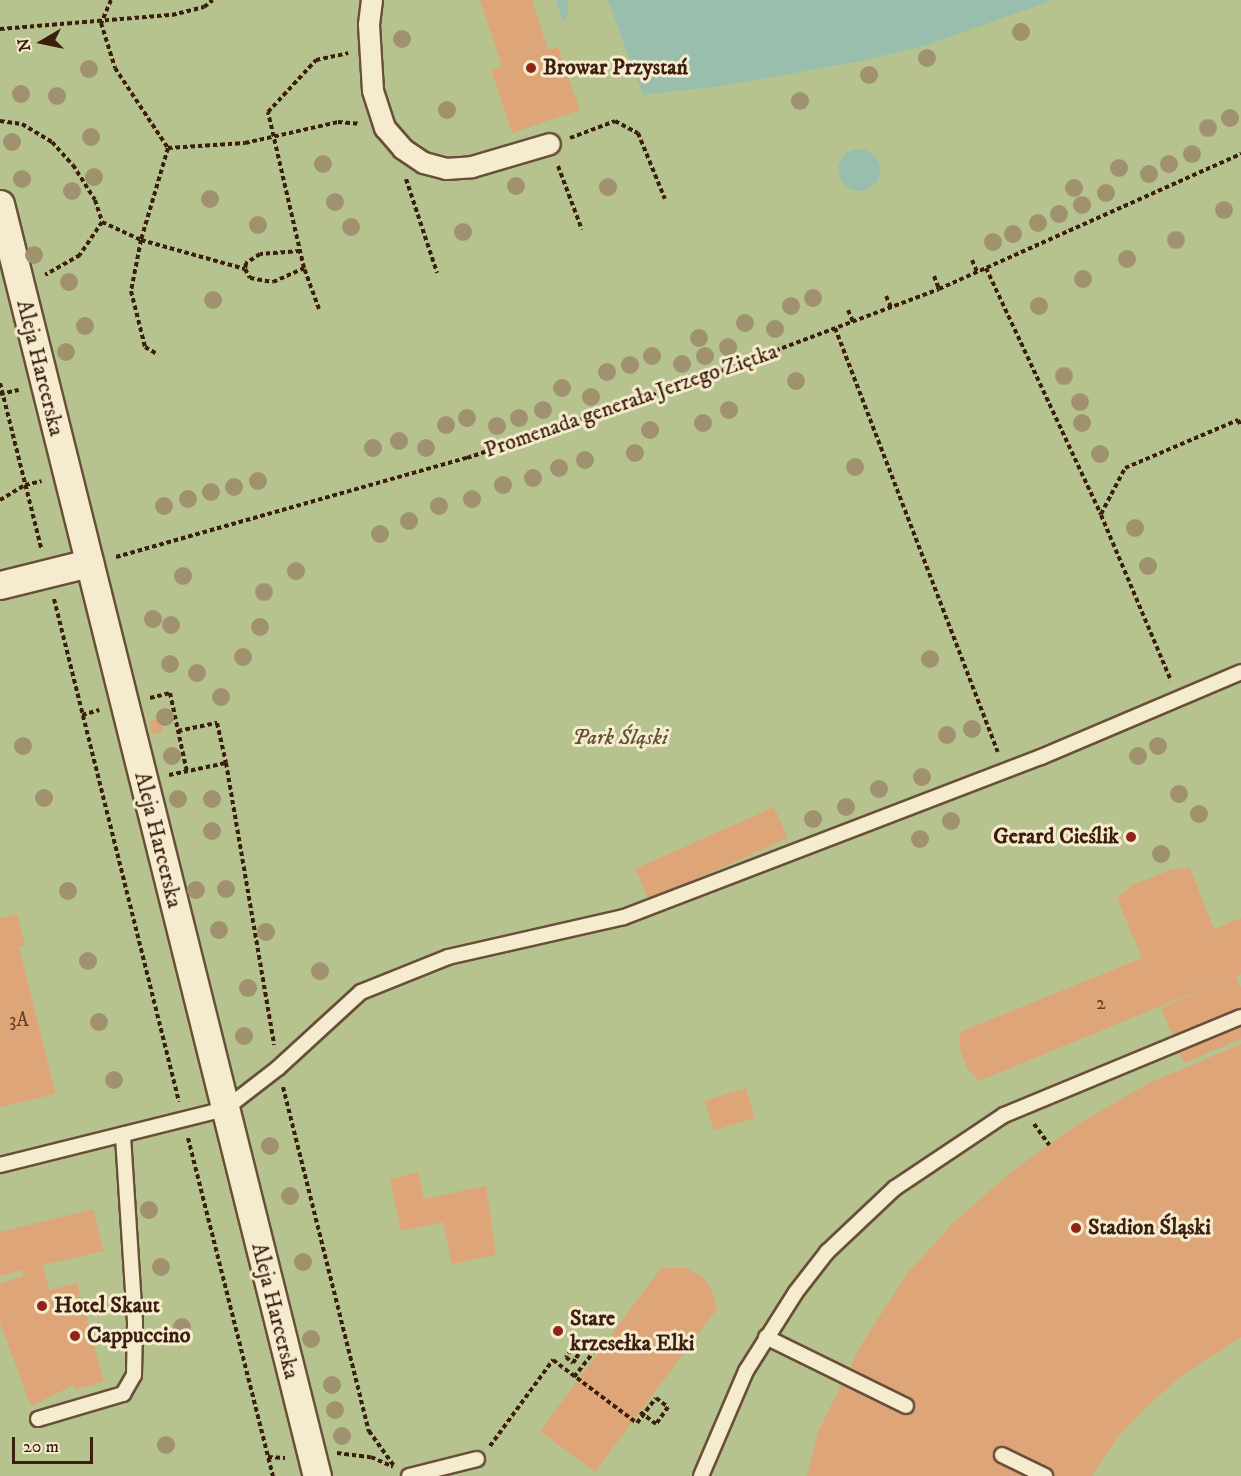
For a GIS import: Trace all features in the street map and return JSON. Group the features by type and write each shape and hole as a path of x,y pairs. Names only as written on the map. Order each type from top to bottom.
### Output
{"street":[{"path":"372,0 369,54 374,91 389,132 424,163 446,169 472,167 550,144"},
{"name":"Aleja Harcerska","path":"0,204 317,1476"},
{"path":"0,585 89,563"}],"lane":[{"path":"0,1165 225,1109 278,1068 361,992 479,949 624,917 1005,770 1241,672"},
{"path":"701,1476 723,1419 766,1337 827,1252 860,1217 956,1144 1004,1115 1065,1087 1241,1017"},
{"path":"38,1419 123,1394 134,1376 135,1322 123,1134"},
{"path":"766,1337 906,1406"},
{"path":"1002,1455 1045,1476"},
{"path":"409,1476 477,1459"}],"path":[{"path":"111,0 101,23 115,68 168,148 141,240 131,291 145,347 157,354"},
{"path":"0,29 101,23 172,15 204,7 213,0"},
{"path":"319,309 304,268 268,112 303,71 316,60 349,53"},
{"path":"0,121 22,124 52,141 73,165 95,200 102,222 141,240 245,269"},
{"path":"168,148 245,143 338,122 389,132 437,273"},
{"path":"584,132 615,122 638,133 665,199"},
{"name":"Promenada generała Jerzego Ziętka","path":"89,563 226,529 466,458 853,322 939,289 1241,154"},
{"path":"560,175 582,230"},
{"path":"19,282 57,269 80,255 102,222"},
{"path":"300,251 260,254 246,263 245,269 250,278 273,282 304,268"},
{"path":"972,260 977,272"},
{"path":"986,268 1101,515 1178,699"},
{"path":"934,276 939,289"},
{"path":"886,296 891,307"},
{"path":"848,310 853,322"},
{"path":"835,328 1005,770"},
{"name":"Aleja Harcerska","path":"0,383 179,1104"},
{"path":"1,394 16,391"},
{"path":"1101,515 1125,468 1240,419 1241,426"},
{"path":"0,500 25,485 39,481"},
{"path":"178,731 217,723 226,763 278,1068 369,1431 396,1469 371,1457 334,1452"},
{"path":"187,772 226,763"},
{"name":"Aleja Harcerska","path":"188,1137 273,1476"},
{"path":"574,1377 596,1349 588,1344 580,1338 566,1357 573,1363 576,1358 584,1347 588,1341 590,1338 601,1347"},
{"path":"477,1459 553,1360 637,1423 643,1414 656,1398 668,1407 656,1424 648,1418 640,1412"}],"green space":[{"name":"Park Śląski","path":"0,0 1241,0 1241,1476 0,1476"}],"shaded area":[{"path":"556,0 568,0 568,16 563,21"},
{"path":"608,0 1053,0 927,45 861,61 721,86 643,95"},
{"path":"859,149 874,155 880,170 874,185 859,191 844,185 838,170 844,155"}],"building":[{"name":"Browar Przystań","path":"480,0 532,0 548,50 558,47 580,110 512,133 491,70 502,66"},
{"path":"160,719 163,732 152,734 149,721"},
{"path":"774,807 788,838 649,900 635,869"},
{"path":"1190,868 1214,929 1241,918 1241,974 1236,976 1241,988 1241,1039 1184,1063 1161,1008 1224,980 979,1081 967,1068 960,1050 960,1032 1142,958 1117,898 1132,885 1173,869"},
{"path":"17,914 25,945 19,947 56,1094 0,1107 0,918"},
{"name":"Stadion Śląski","path":"1241,1044 1241,1337 1179,1378 1143,1410 1117,1438 1092,1476 807,1476 818,1432 861,1345 907,1274 956,1220 1015,1169 1080,1123 1147,1084"},
{"path":"746,1088 755,1118 714,1130 705,1101"},
{"path":"418,1172 424,1199 486,1186 496,1255 452,1264 443,1222 401,1231 390,1179"},
{"name":"Hotel Skaut","path":"93,1209 104,1251 43,1265 49,1290 77,1283 104,1382 75,1389 74,1385 31,1406 0,1323 0,1284 23,1276 22,1270 0,1276 0,1232"},
{"path":"661,1268 685,1268 700,1275 711,1288 717,1309 595,1472 540,1431"}],"place":[{"name":"Browar Przystań","path":"531,68"},
{"name":"Gerard Cieślik","path":"1131,837"},
{"name":"Stadion Śląski","path":"1076,1228"},
{"name":"Hotel Skaut","path":"42,1306"},
{"name":"Stare krzesełka Elki","path":"558,1331"},
{"name":"Cappuccino","path":"75,1336"}]}
